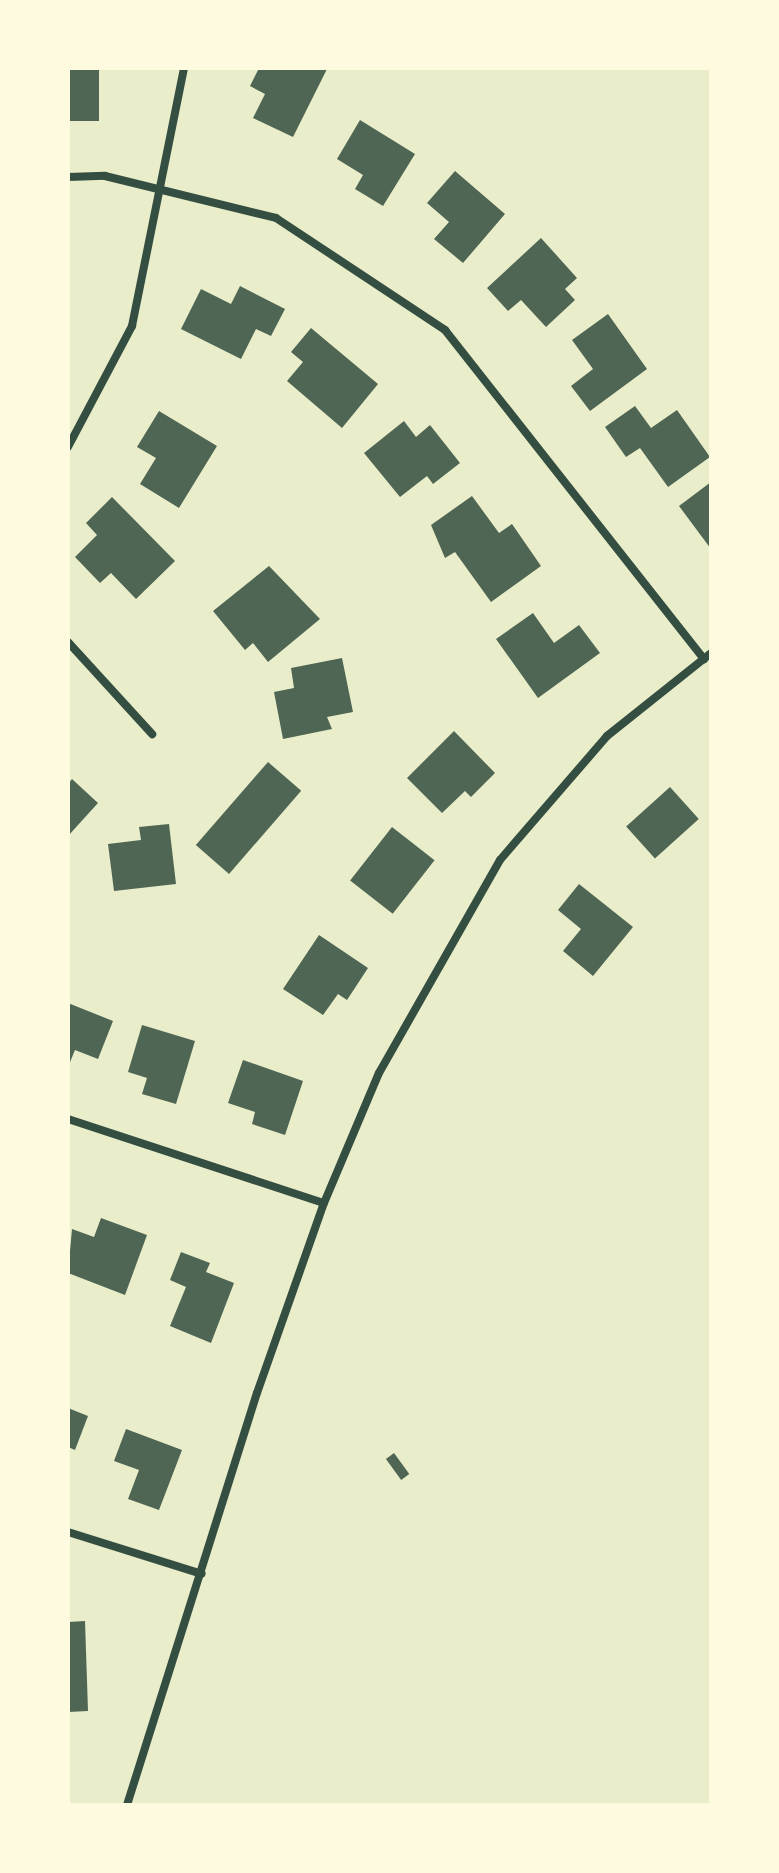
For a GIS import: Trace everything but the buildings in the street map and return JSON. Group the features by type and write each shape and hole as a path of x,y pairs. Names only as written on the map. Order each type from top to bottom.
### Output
{"street":[{"path":"68,447 132,326 157,188 184,68"},
{"path":"68,177 105,176 276,218 445,330 707,656 607,736 500,860 379,1073 324,1203 257,1393 127,1805"},
{"path":"68,642 152,734"},
{"path":"68,1119 324,1203"},
{"path":"68,1532 202,1574"}]}
